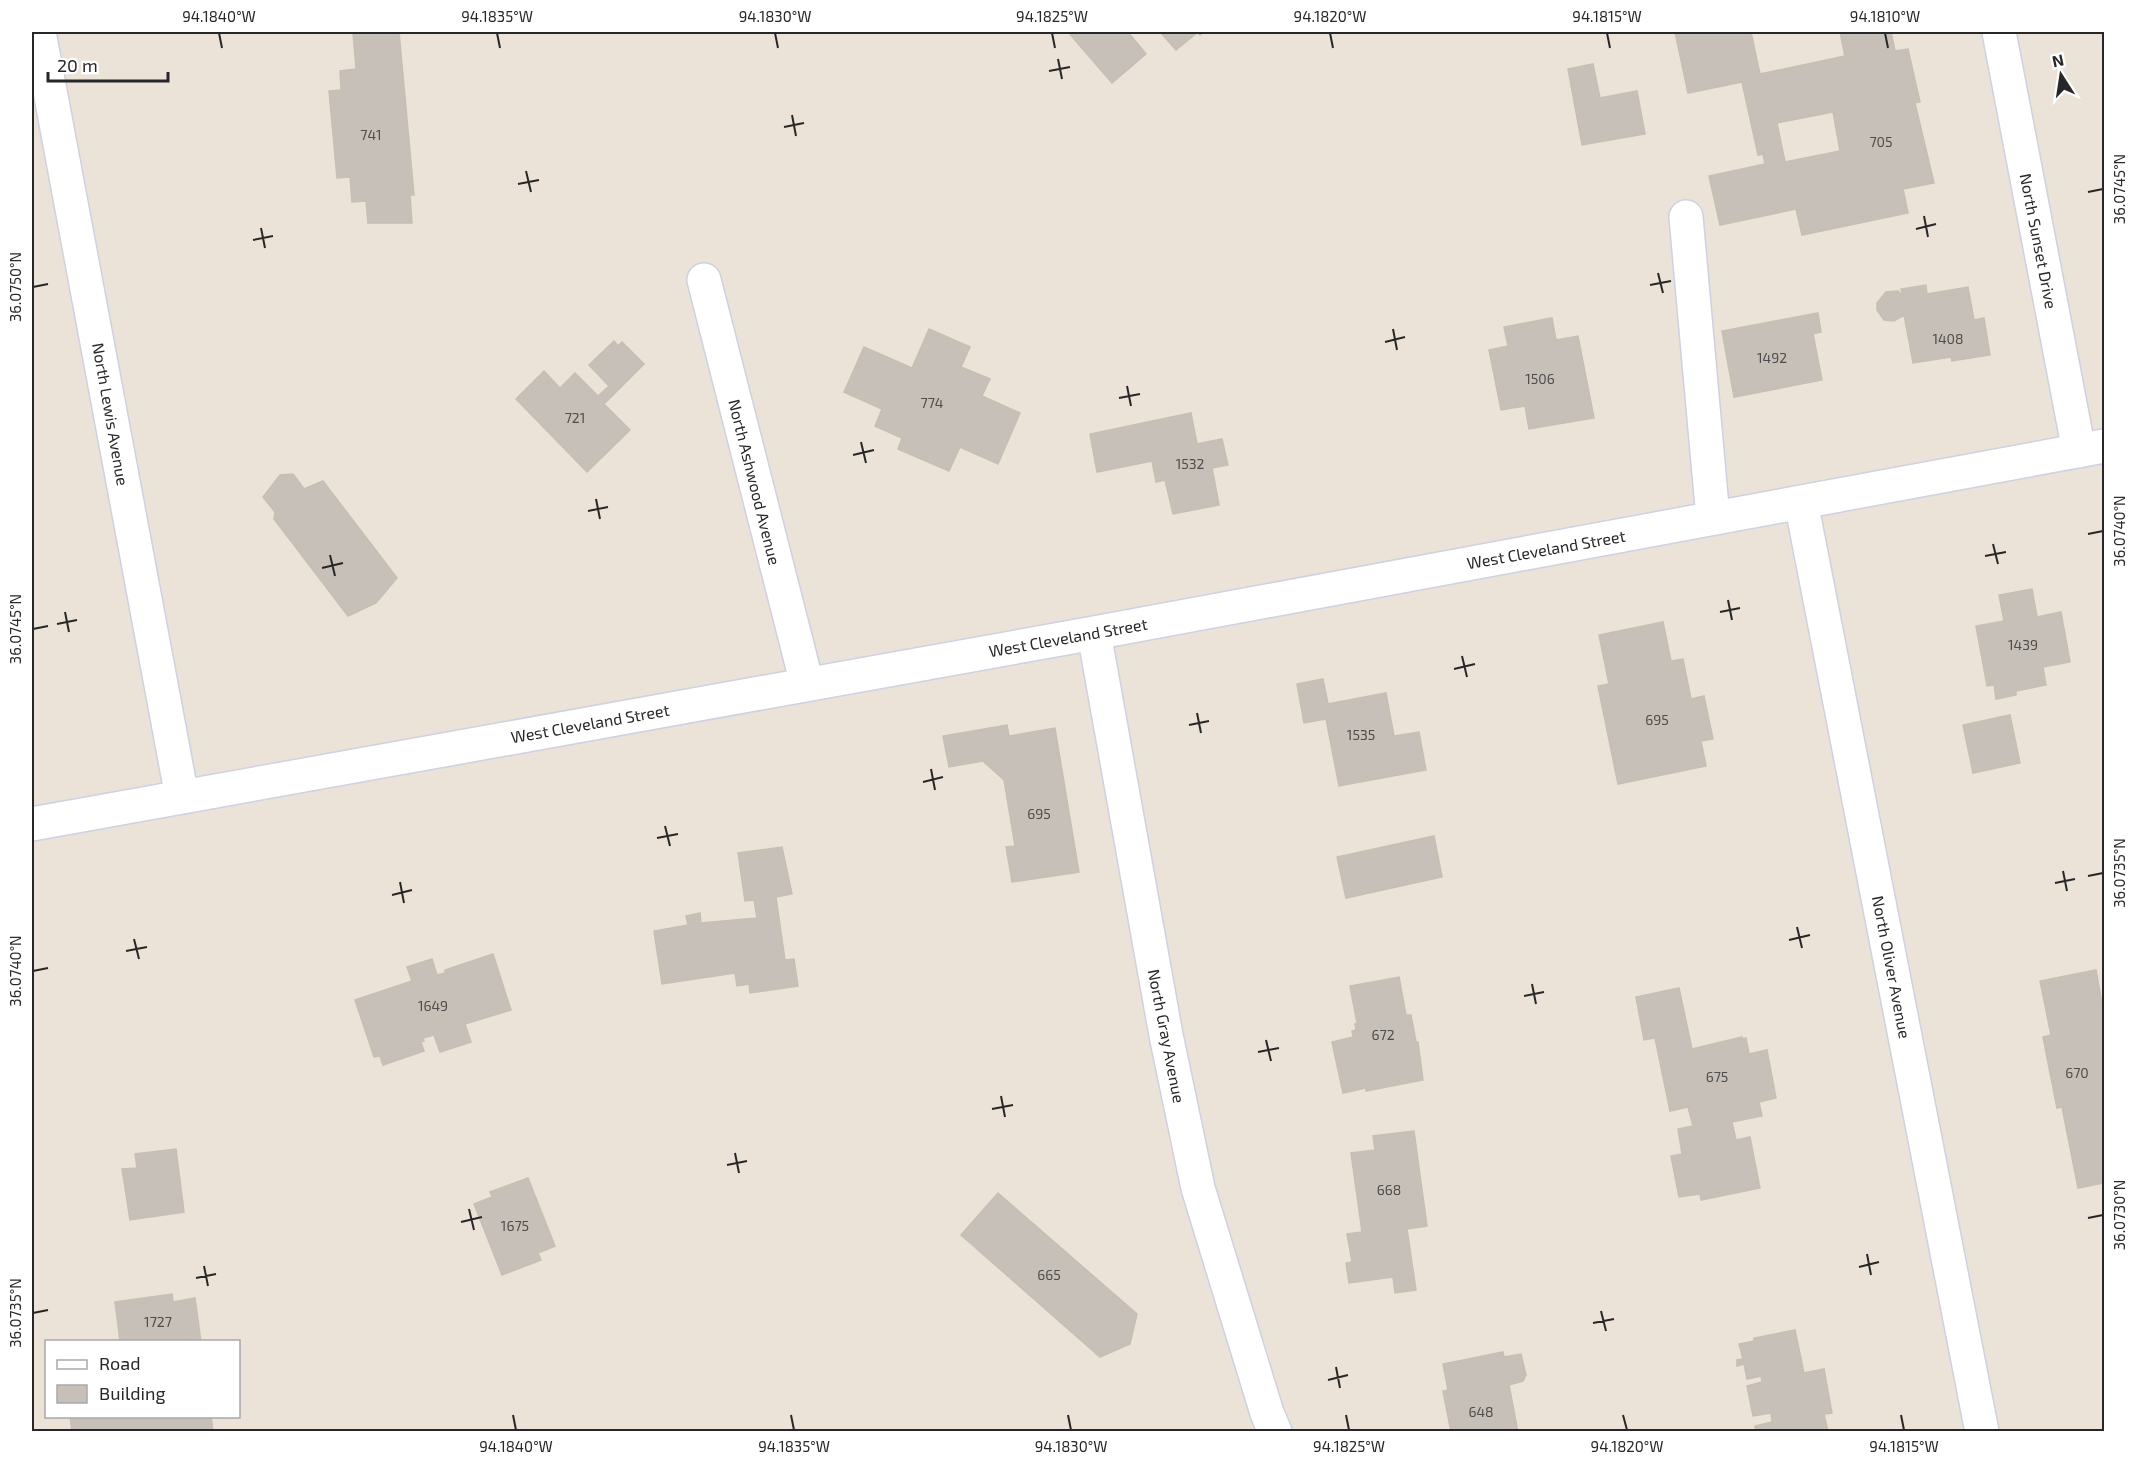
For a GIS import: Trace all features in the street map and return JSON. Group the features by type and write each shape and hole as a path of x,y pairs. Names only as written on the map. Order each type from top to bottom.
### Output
{"street":[{"name":"North Lewis Avenue","path":"39,32 182,797"},
{"name":"North Sunset Drive","path":"2000,32 2092,448"},
{"path":"1686,218 1713,518"},
{"name":"North Ashwood Avenue","path":"704,280 807,684"},
{"name":"West Cleveland Street","path":"32,824 1094,633 2092,448"},
{"name":"North Oliver Avenue","path":"1801,502 1982,1431"},
{"name":"North Gray Avenue","path":"1094,633 1166,1035 1198,1188 1275,1431"}],"building":[{"path":"353,32 399,32 414,195 410,195 412,223 368,223 366,201 352,202 350,177 337,178 329,91 341,90 340,71 356,69"},
{"path":"1068,32 1128,32 1146,54 1112,83"},
{"path":"1160,32 1198,32 1176,50"},
{"path":"1675,32 1751,32 1760,74 1845,56 1840,32 1891,32 1895,51 1908,49 1920,102 1915,103 1934,183 1903,189 1908,213 1802,235 1796,209 1720,225 1709,176 1765,164 1763,154 1758,155 1742,82 1688,93","holes":["1833,112 1840,151 1785,162 1777,123"]},
{"path":"1593,64 1600,98 1637,91 1645,134 1582,145 1568,69"},
{"path":"1926,285 1927,294 1968,287 1974,320 1984,318 1990,355 1952,361 1951,357 1913,363 1904,315 1894,321 1884,320 1877,310 1877,303 1886,292 1898,291 1903,297 1901,289"},
{"path":"1818,313 1821,332 1813,334 1822,380 1734,397 1722,331"},
{"path":"1552,318 1556,340 1578,336 1594,418 1529,429 1525,406 1501,410 1489,350 1508,346 1504,327"},
{"path":"929,329 970,347 961,367 990,379 982,396 1020,413 998,464 960,447 949,471 898,449 902,438 875,426 882,409 844,392 864,347 912,368"},
{"path":"614,341 618,346 622,342 644,364 604,404 630,430 587,472 516,399 544,371 560,388 575,373 598,396 609,386 589,365"},
{"path":"1191,413 1197,444 1222,439 1228,465 1212,468 1219,505 1173,514 1165,480 1156,482 1152,461 1097,472 1090,434"},
{"path":"293,474 304,489 323,481 397,578 376,603 348,616 274,519 275,512 263,497 280,475"},
{"path":"2032,589 2037,617 2061,612 2070,662 2043,667 2046,685 2016,691 2016,695 1996,699 1994,685 1987,686 1976,626 2004,621 1999,595"},
{"path":"1663,622 1671,661 1683,659 1691,699 1704,696 1713,739 1701,741 1706,766 1618,784 1598,686 1609,684 1599,635"},
{"path":"1323,679 1328,704 1386,693 1394,736 1419,732 1426,770 1339,786 1326,719 1304,723 1297,684"},
{"path":"2010,715 2020,763 1973,773 1963,725"},
{"path":"1007,725 1009,736 1055,728 1079,872 1012,882 1006,847 1015,846 1004,780 983,761 949,767 943,736"},
{"path":"1434,836 1442,877 1346,898 1337,857"},
{"path":"782,847 792,894 776,897 785,960 794,959 798,986 750,993 749,984 737,986 735,973 662,984 654,931 688,925 686,916 700,913 701,923 757,918 754,900 745,901 738,853"},
{"path":"493,954 511,1010 465,1024 471,1042 440,1052 434,1035 423,1038 424,1041 421,1042 424,1051 383,1065 380,1056 374,1057 355,1000 412,981 407,967 432,959 437,975 445,973 445,970"},
{"path":"2096,970 2104,1015 2104,1183 2078,1188 2062,1107 2057,1108 2043,1037 2051,1035 2040,981"},
{"path":"1399,977 1406,1015 1411,1015 1416,1042 1418,1042 1423,1080 1343,1093 1332,1042 1353,1037 1352,1031 1356,1030 1355,1024 1357,1023 1350,986"},
{"path":"1679,988 1692,1049 1742,1037 1742,1039 1746,1038 1749,1054 1767,1050 1776,1098 1759,1102 1762,1116 1732,1122 1736,1140 1750,1137 1760,1188 1701,1200 1700,1194 1679,1197 1671,1156 1682,1154 1678,1129 1693,1126 1688,1107 1670,1111 1655,1038 1644,1040 1636,997"},
{"path":"1414,1131 1427,1226 1407,1229 1416,1290 1395,1293 1393,1277 1349,1283 1346,1263 1352,1262 1347,1234 1362,1232 1351,1153 1375,1150 1373,1136"},
{"path":"176,1149 184,1212 130,1220 122,1169 137,1168 135,1154"},
{"path":"528,1178 555,1246 538,1253 541,1260 502,1275 474,1204 492,1197 490,1192"},
{"path":"998,1193 1137,1314 1130,1344 1100,1357 961,1235"},
{"path":"172,1294 173,1302 195,1298 201,1340 120,1340 115,1302"},
{"path":"1795,1330 1804,1373 1824,1369 1832,1413 1824,1414 1828,1432 1756,1432 1755,1426 1772,1422 1771,1413 1753,1416 1747,1386 1762,1382 1761,1376 1747,1379 1744,1364 1737,1366 1737,1360 1743,1359 1739,1344 1754,1341 1754,1338"},
{"path":"1503,1352 1504,1357 1521,1354 1526,1375 1523,1381 1509,1385 1518,1432 1451,1432 1443,1391 1448,1390 1443,1364"},
{"path":"70,1418 211,1418 213,1432 72,1432"}]}
